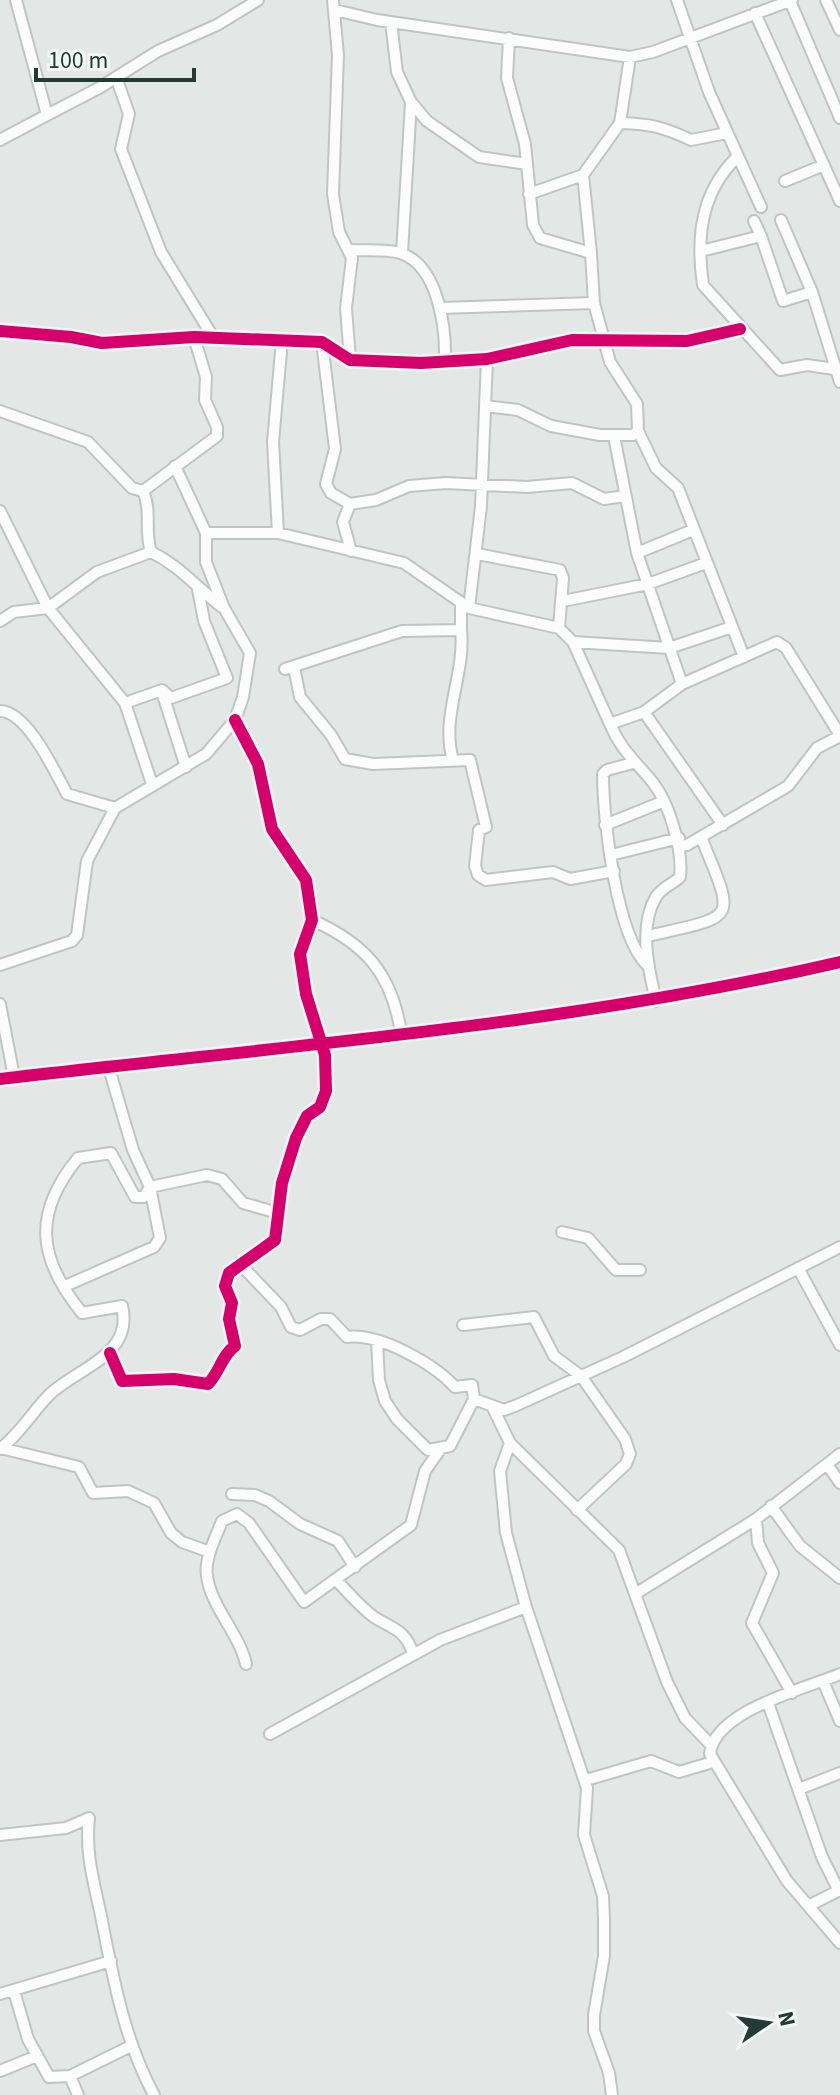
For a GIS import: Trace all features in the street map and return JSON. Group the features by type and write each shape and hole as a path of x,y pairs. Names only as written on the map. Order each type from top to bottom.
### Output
{"street":[{"path":"16,0 47,115"},
{"path":"0,140 258,0"},
{"path":"677,0 688,38 736,158 761,207"},
{"path":"350,360 346,308 351,250 339,232 333,194 338,55 334,5 391,22 630,57 653,52 791,0 840,118"},
{"path":"826,0 840,30"},
{"path":"755,13 840,201"},
{"path":"391,22 397,72 411,102 427,121 479,157 527,164"},
{"path":"509,38 507,78 527,164 533,225 540,238 591,253"},
{"path":"529,194 583,175 620,123 630,57"},
{"path":"116,77 129,114 121,149 161,252 213,337"},
{"path":"402,253 411,102"},
{"path":"620,123 672,128 691,140 727,133"},
{"path":"736,158 717,181 703,212 703,285 780,370 807,365 834,369"},
{"path":"785,181 824,165"},
{"path":"583,175 594,303 603,340 621,384 637,404 638,431 656,468 678,488 744,657"},
{"path":"781,220 812,292 840,382"},
{"path":"754,221 783,301 812,292"},
{"path":"701,251 761,236"},
{"path":"351,250 402,253 419,267 445,321 445,362"},
{"path":"440,308 594,303"},
{"path":"0,331 128,344 194,337 322,342 350,360 445,362 487,359 572,340 687,341 740,329"},
{"path":"143,491 175,466 201,451 217,436 217,427 205,400 206,377 194,337"},
{"path":"278,533 273,442 282,340"},
{"path":"322,342 335,449 326,484 331,493 350,504 376,500 409,486 527,487 572,483 604,499 625,496"},
{"path":"453,760 449,737 454,689 463,661 461,630 477,554 487,359"},
{"path":"486,406 518,410 551,426 614,436 638,431"},
{"path":"0,411 88,442 132,488 143,491 150,506 147,535 151,552 185,573 198,589 224,608"},
{"path":"614,436 637,553 682,684"},
{"path":"0,965 72,941 77,935 87,861 115,808 206,754 235,720 243,697 250,653 224,608 206,562 206,533 175,466"},
{"path":"350,504 343,522 351,551"},
{"path":"0,511 48,608 125,703 152,784"},
{"path":"637,553 693,530"},
{"path":"206,533 278,533 404,563 465,606 559,628 573,642 619,747 650,779 680,842 680,877 656,897 648,936 647,965 656,1001"},
{"path":"0,621 14,612 48,608 97,572 151,552"},
{"path":"477,554 553,566 563,578 559,628"},
{"path":"563,601 648,584 706,563"},
{"path":"162,690 171,698 227,678 204,621 198,589"},
{"path":"573,642 669,648 732,627"},
{"path":"461,630 402,631 289,668 300,697 331,735 345,759 373,764 470,760 486,827 479,830 475,847 478,875 486,880 553,872 570,879 614,871"},
{"path":"610,724 644,712 650,704 682,684 782,643 840,735 817,748 794,781 701,837 611,855"},
{"path":"125,703 162,690"},
{"path":"162,690 186,767"},
{"path":"0,711 15,715 32,734 67,794 115,808"},
{"path":"644,712 723,825"},
{"path":"110,1353 122,1381 174,1379 208,1384 228,1351 235,1346 229,1319 232,1303 225,1286 229,1273 275,1240 282,1183 296,1138 307,1116 320,1107 326,1091 323,1041 306,994 300,954 312,920 306,880 272,829 258,764 235,720"},
{"path":"633,763 603,774 605,825 633,947 647,965"},
{"path":"605,825 662,802"},
{"path":"648,936 712,921 722,913 726,900 701,837"},
{"path":"312,920 332,928 372,958 392,994 401,1033"},
{"path":"0,1004 7,1078 656,1001 840,962"},
{"path":"65,1286 159,1243 150,1187 133,1150 108,1065"},
{"path":"0,1449 25,1427 50,1395 110,1353 125,1329 122,1306 82,1313 56,1275 44,1243 63,1176 78,1158 111,1153 135,1197 144,1197 150,1187 207,1175 222,1179 243,1203 278,1213"},
{"path":"562,1232 588,1238 616,1270 640,1270"},
{"path":"474,1399 493,1408 515,1406 840,1247"},
{"path":"239,1263 281,1307 291,1327 300,1330 321,1319 330,1319 347,1337 364,1335 377,1341 440,1371 455,1387 472,1385 474,1399 450,1446 439,1451 428,1450 416,1440 385,1401 379,1380 377,1341"},
{"path":"798,1268 840,1345"},
{"path":"463,1325 534,1317 554,1356 581,1376 625,1439 630,1454 626,1464 577,1510"},
{"path":"493,1408 510,1443 617,1546 667,1682 685,1718 711,1745"},
{"path":"510,1443 502,1460 501,1486 506,1533 566,1733 586,1780 588,1797 584,1835 603,1896 604,1918 604,1956 594,2031 609,2073 612,2095"},
{"path":"0,1449 79,1467 93,1493 128,1491 154,1503 171,1533 182,1542 210,1552"},
{"path":"246,1664 241,1644 206,1576 210,1552 222,1521 237,1514 263,1540 304,1602 411,1525 425,1471 439,1451"},
{"path":"635,1594 756,1519 840,1454"},
{"path":"827,1464 840,1483"},
{"path":"232,1494 255,1495 269,1501 300,1524 338,1541 355,1567"},
{"path":"771,1506 800,1546 840,1578"},
{"path":"756,1519 758,1543 773,1573 752,1623 792,1693"},
{"path":"337,1581 377,1618 395,1625 409,1639 413,1654"},
{"path":"270,1734 413,1654 476,1625 526,1607"},
{"path":"840,1674 768,1703 721,1727 711,1745 713,1762 787,1881 840,1943"},
{"path":"823,1681 840,1721"},
{"path":"768,1703 822,1857 839,1890 810,1905"},
{"path":"586,1780 651,1761 679,1772 713,1762"},
{"path":"799,1789 840,1773"},
{"path":"0,1835 66,1828 89,1818 85,1847 111,1961 131,2046 154,2095"},
{"path":"0,1994 111,1961"},
{"path":"14,1991 37,2056 49,2077 70,2076 131,2046"},
{"path":"0,2071 37,2056"},
{"path":"70,2076 78,2095"}],"cycle path":[{"path":"0,331 102,343 194,337 322,342 350,360 421,363 487,359 572,340 687,341 740,329"},
{"path":"110,1353 122,1381 174,1379 208,1384 212,1380 235,1346 229,1319 232,1303 225,1286 229,1273 275,1240 282,1183 296,1138 307,1116 320,1107 326,1091 325,1055 306,994 300,954 312,920 306,880 272,829 258,764 235,720"},
{"path":"0,1079 527,1018 632,1003 840,962"}]}
